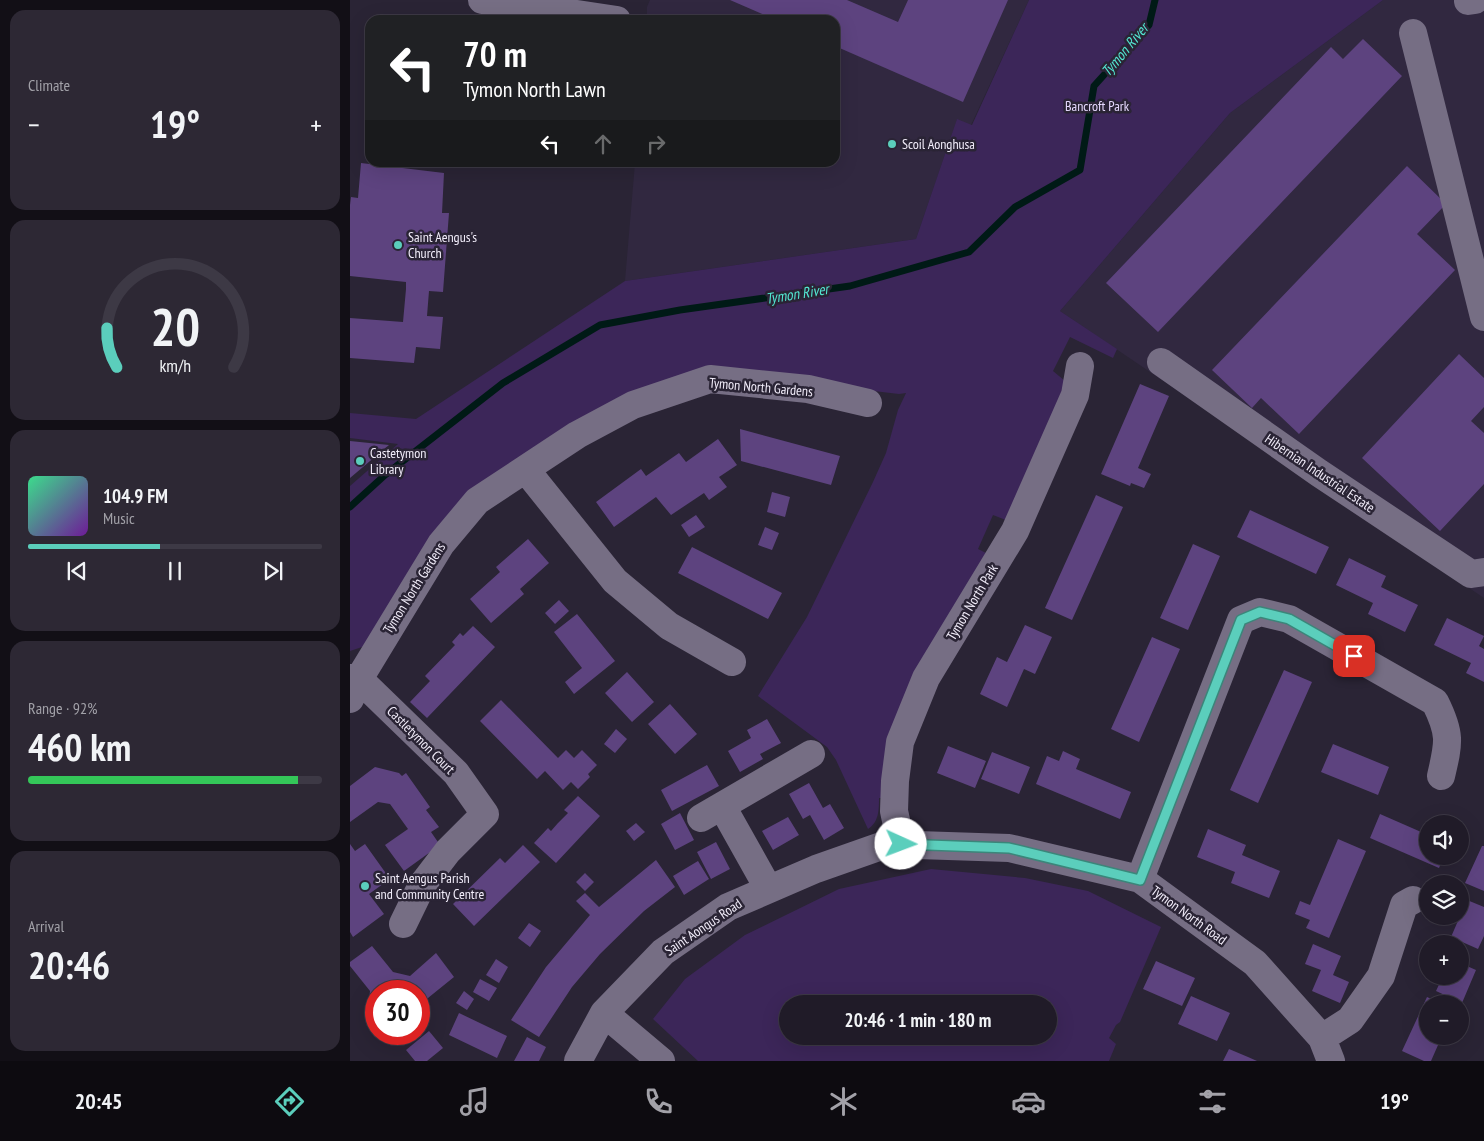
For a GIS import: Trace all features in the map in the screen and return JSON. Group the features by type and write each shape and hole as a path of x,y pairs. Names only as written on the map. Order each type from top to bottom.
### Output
{"street":[{"path":"482,0 525,3 590,15"},
{"path":"1413,33 1484,316"},
{"name":"Hibernian Industrial Estate","path":"1161,362 1318,473 1471,574 1484,572"},
{"name":"Tymon North Park","path":"901,844 894,811 895,781 900,742 926,678 1015,531 1075,395 1080,366"},
{"name":"Tymon North Gardens","path":"353,685 441,544 477,501 577,435 632,405 710,379 808,389 868,403"},
{"path":"526,470 615,581 669,626 732,662"},
{"path":"1140,880 1241,620 1260,612 1289,619 1435,702 1447,726 1448,746 1441,776"},
{"name":"Castletymon Court","path":"353,685 456,773 485,814 448,850 422,885 403,924"},
{"path":"768,888 712,812 811,754"},
{"name":"Saint Aongus Road","path":"578,1061 604,1013 663,952 728,907 768,888 887,844 901,844"},
{"name":"Tymon North Road","path":"901,844 1009,848 1140,880 1255,963 1326,1050 1381,976 1404,905 1413,900"},
{"path":"604,1013 661,1061"}],"shaded area":[{"name":"Scoil Aonghusa","path":"650,0 1029,0 971,125 957,120 916,239 625,281 635,167 840,167 840,15 647,15 647,7"},
{"path":"1383,0 1484,0 1484,598 1060,311 1230,113"}],"green space":[{"name":"Bancroft Park","path":"1029,0 1383,0 1230,113 1060,311 1117,349 1113,358 1070,337 1053,371 1065,381 1067,386 1011,522 993,515 978,549 994,557 885,798 879,798 878,815 872,826 868,829 836,760 827,747 758,696 807,617 873,482 886,453 898,410 906,393 899,394 714,372 520,464 365,646 350,651 350,486 398,444 350,438 350,413 416,419 625,281 916,239 957,119 972,125"},
{"path":"931,869 1025,878 1088,891 1161,927 1120,1022 1116,1025 1109,1038 1116,1044 1109,1061 698,1061 653,1019 685,979 745,935 839,889"}],"building":[{"path":"730,0 847,0 898,22 908,0 1008,0 963,102 840,48 840,15 764,15"},
{"path":"1363,39 1402,76 1158,332 1106,283 1331,47 1343,59"},
{"name":"Saint Aengus's Church","path":"361,163 365,163 365,167 394,167 444,173 442,213 449,213 443,292 429,291 427,316 443,317 440,349 416,347 414,363 350,358 350,318 403,322 406,289 406,282 350,276 350,205 351,197 358,198"},
{"path":"1407,166 1446,204 1417,234 1455,270 1299,434 1261,398 1252,408 1212,370"},
{"path":"1459,354 1484,378 1484,407 1471,421 1484,433 1484,484 1440,531 1362,458"},
{"path":"1140,384 1169,396 1138,468 1151,474 1144,488 1131,483 1130,486 1101,474"},
{"path":"740,429 840,456 831,485 741,461"},
{"path":"718,439 737,465 719,477 727,487 709,500 704,493 671,515 656,497 614,527 596,502 641,469 646,476 679,453 686,462"},
{"name":"Castetymon Library","path":"350,441 389,445 350,478"},
{"path":"772,492 790,497 785,517 767,512"},
{"path":"1096,495 1123,507 1072,620 1045,608"},
{"path":"1250,510 1329,547 1316,574 1237,537"},
{"path":"696,515 705,527 689,537 681,525"},
{"path":"765,527 779,533 772,550 758,545"},
{"path":"528,539 549,563 520,589 524,594 491,623 470,599 500,572 496,567"},
{"path":"1193,544 1220,556 1188,630 1160,618"},
{"path":"692,547 782,593 768,619 678,573"},
{"path":"1349,558 1386,576 1381,587 1418,605 1405,632 1368,614 1373,603 1336,585"},
{"path":"559,600 569,611 555,624 545,613"},
{"path":"577,614 615,661 574,694 565,682 582,668 554,632"},
{"path":"1447,618 1484,636 1479,646 1484,649 1484,682 1466,673 1471,663 1434,645"},
{"path":"1025,625 1052,637 1035,674 1024,669 1007,707 980,694 997,657 1007,662"},
{"path":"473,626 495,647 427,718 410,702 430,681 425,676 455,645 452,642 460,633 463,636"},
{"path":"1152,637 1180,649 1139,742 1111,729"},
{"path":"1284,670 1312,682 1258,803 1230,790"},
{"path":"627,672 654,702 632,722 605,693"},
{"path":"501,700 558,758 566,750 574,758 582,750 597,765 588,774 590,777 578,789 571,782 563,790 545,771 537,779 480,721"},
{"path":"670,704 697,734 675,754 648,724"},
{"path":"767,719 781,743 760,754 763,759 740,772 728,751 751,738 747,730"},
{"path":"616,729 627,739 615,753 604,744"},
{"path":"1333,744 1389,767 1378,795 1321,772"},
{"path":"948,746 986,761 975,788 937,773"},
{"path":"1063,751 1080,759 1076,769 1131,792 1120,819 1036,784 1047,756 1059,761"},
{"path":"992,752 1030,767 1019,794 981,779"},
{"path":"707,765 719,786 672,811 661,790"},
{"path":"375,767 399,773 402,776 406,773 430,807 426,810 439,827 431,832 440,845 404,871 385,845 408,829 390,804 378,802 350,822 350,786"},
{"path":"809,783 823,808 830,804 844,828 824,840 810,815 803,819 789,794"},
{"path":"578,796 600,816 556,863 534,843 548,828 551,831 568,813 564,810"},
{"path":"680,813 694,840 675,850 661,824"},
{"path":"1380,814 1419,831 1419,859 1370,838"},
{"path":"788,817 799,835 773,850 762,831"},
{"path":"636,823 645,832 634,841 626,831"},
{"path":"1208,829 1246,845 1242,855 1280,871 1269,898 1231,883 1235,872 1197,857"},
{"path":"1338,839 1366,851 1329,938 1306,928 1310,920 1295,914 1300,901 1310,905"},
{"path":"716,842 730,869 711,879 697,852"},
{"name":"Saint Aengus Parish and Community Centre","path":"350,844 355,851 365,844 390,879 369,894 384,914 353,937 350,932"},
{"path":"523,845 540,862 474,926 453,904 500,858 505,863"},
{"path":"1482,846 1484,846 1484,891 1469,885 1469,875"},
{"path":"656,860 675,887 644,911 600,954 572,987 539,1037 511,1020 546,967 590,915 576,901 585,893 599,907"},
{"path":"698,861 709,879 684,895 673,876"},
{"path":"585,873 594,882 585,891 576,882"},
{"path":"1469,901 1484,907 1484,936 1478,949 1469,945 1469,935 1452,935 1456,925 1469,925"},
{"path":"529,923 541,931 530,947 518,938"},
{"path":"1313,944 1341,956 1333,975 1349,982 1340,1003 1312,991 1321,970 1305,964"},
{"path":"372,946 393,972 410,976 436,953 454,977 430,996 430,980 365,980 365,985 350,966 350,962"},
{"path":"496,959 508,967 499,983 486,975"},
{"path":"1156,961 1195,978 1182,1006 1143,989"},
{"path":"1469,967 1476,970 1465,995 1445,995 1436,991 1439,985 1469,985"},
{"path":"480,979 497,988 489,1001 473,992"},
{"path":"464,991 474,999 467,1010 456,1003"},
{"path":"1191,996 1230,1013 1217,1041 1178,1024"},
{"path":"459,1013 507,1036 497,1058 449,1035"},
{"path":"1419,1014 1419,1045 1438,1045 1431,1061 1424,1061 1402,1051"},
{"path":"430,1032 443,1048 427,1061 415,1061 406,1050 412,1045 430,1045"},
{"path":"527,1037 546,1047 539,1061 514,1061"},
{"path":"1229,1049 1248,1057 1257,1061 1223,1061"}],"waterway":[{"name":"Tymon River","path":"350,507 385,475 503,383 600,325 680,310 850,286 969,252 1015,207 1080,170 1094,86 1149,25 1155,0"}],"place":[{"name":"Scoil Aonghusa","path":"892,144"},
{"name":"Saint Aengus's Church","path":"398,245"},
{"name":"Castetymon Library","path":"360,461"},
{"name":"Saint Aengus Parish and Community Centre","path":"365,886"}],"route":[{"path":"901,844 1009,848 1140,880 1241,620 1260,612 1289,619 1354,656"}]}
